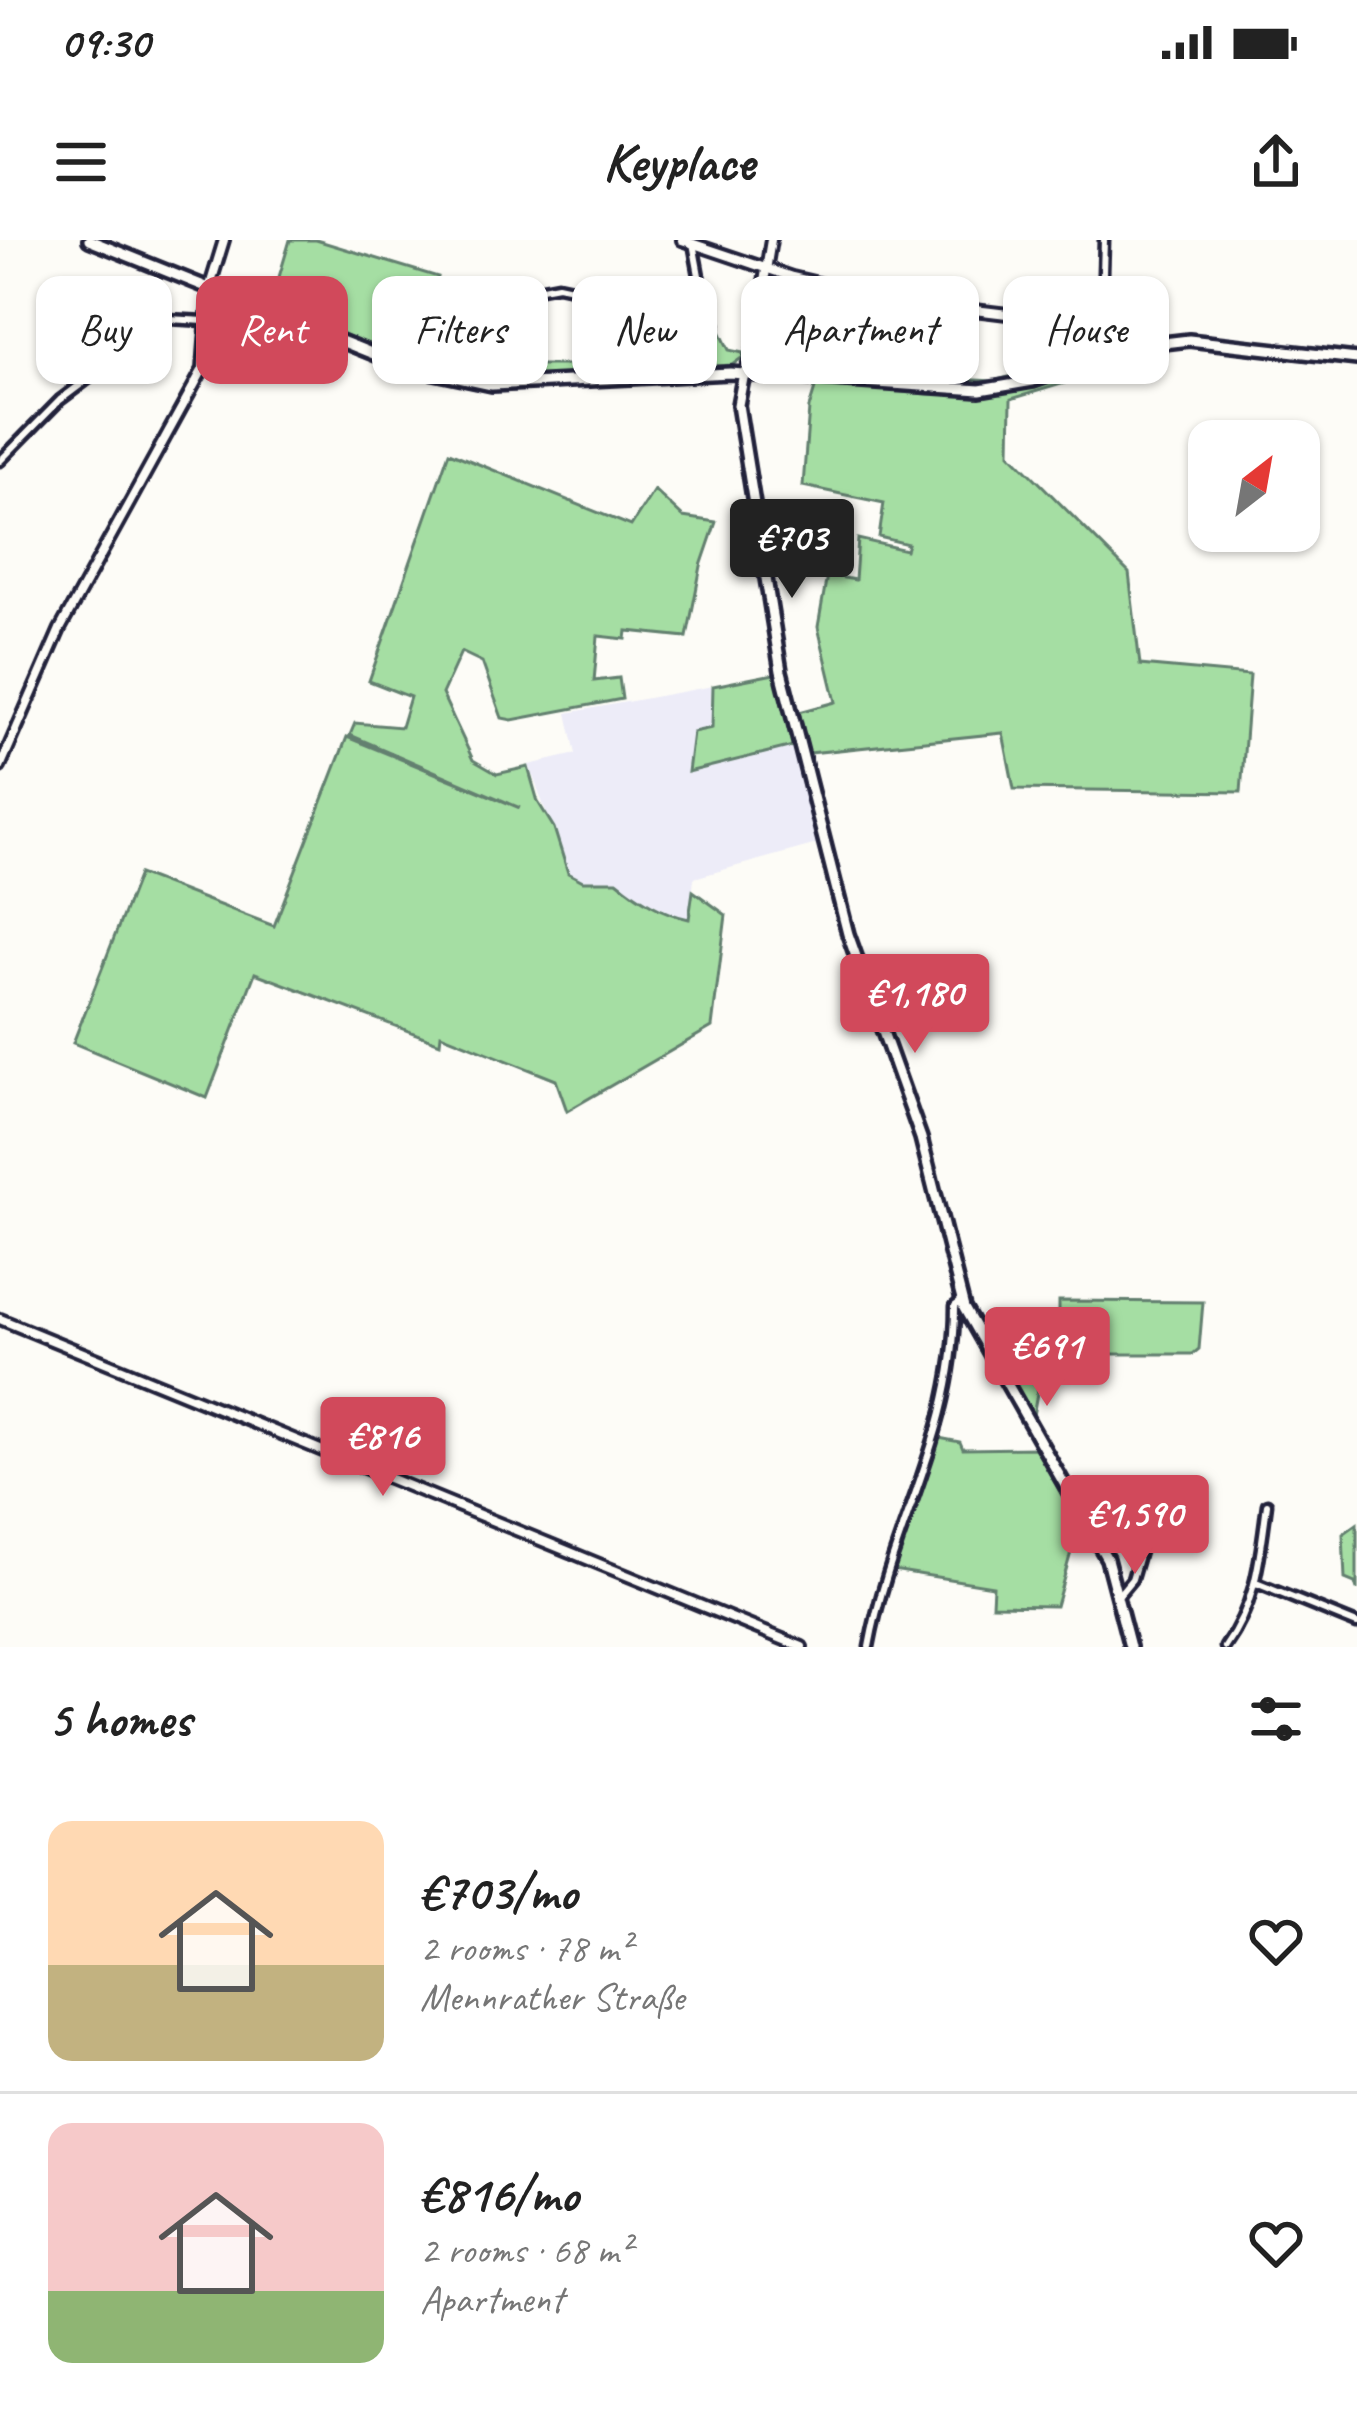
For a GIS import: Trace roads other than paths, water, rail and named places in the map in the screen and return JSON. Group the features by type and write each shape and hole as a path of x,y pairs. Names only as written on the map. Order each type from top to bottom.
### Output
{"main road":[{"path":"88,240 196,284"},
{"path":"1169,344 1199,340 1357,358"},
{"path":"348,344 406,367 465,381 523,386 741,373"},
{"path":"742,384 738,406 781,671 848,934 921,1138 962,1301 1107,1559 1130,1647"},
{"path":"906,384 980,389 1013,384"}],"street":[{"path":"213,276 224,240"},
{"path":"682,240 789,276"},
{"path":"764,276 771,240"},
{"path":"1103,276 1104,240"},
{"path":"692,241 700,276"},
{"path":"0,461 60,400 168,319 196,320"},
{"path":"0,767 61,629 196,384"},
{"path":"869,1647 883,1591 939,1427 953,1369 955,1306 962,1301"},
{"path":"0,1318 802,1647"},
{"path":"1225,1647 1247,1613 1256,1583 1267,1504"},
{"path":"1118,1597 1132,1579 1150,1518"},
{"path":"1256,1583 1357,1624"}],"waterway":[{"path":"570,1556 598,1568"},
{"path":"604,1571 660,1594"},
{"path":"664,1595 700,1610"},
{"path":"711,1615 790,1647"}]}
